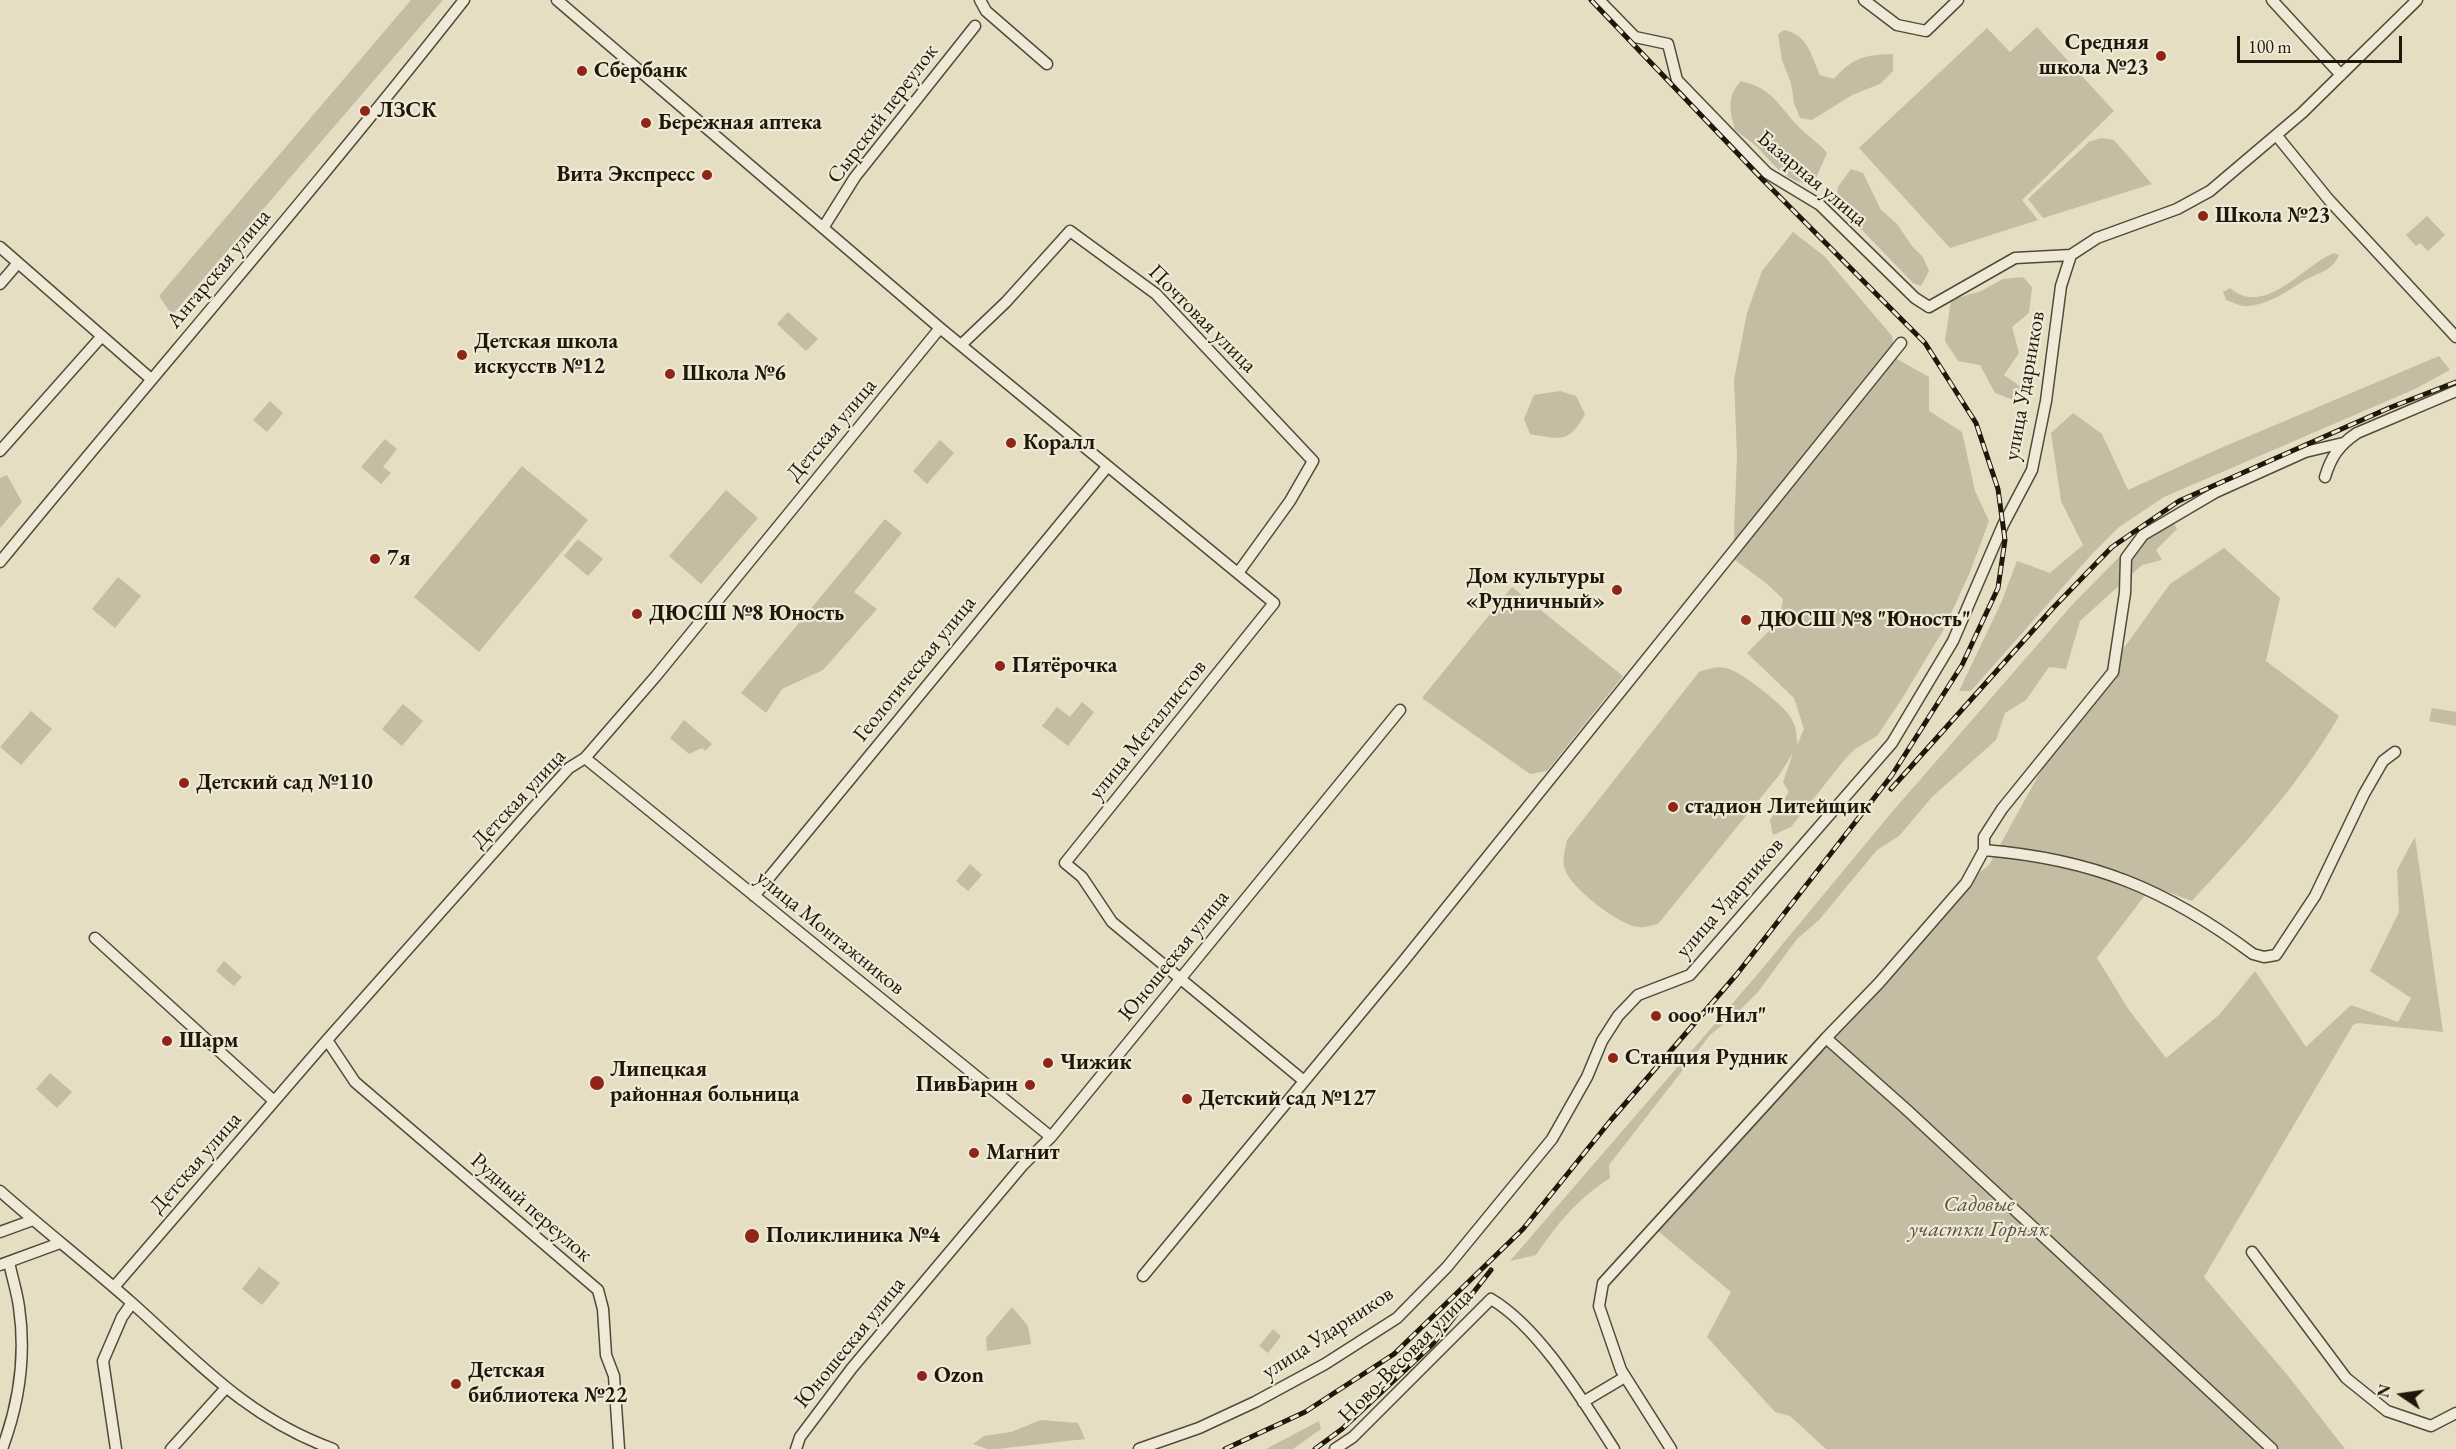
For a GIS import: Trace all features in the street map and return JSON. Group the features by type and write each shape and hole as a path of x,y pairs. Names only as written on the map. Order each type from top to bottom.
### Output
{"street":[{"name":"Ангарская улица","path":"0,562 373,116 464,0"},
{"path":"557,0 940,328 1238,573"},
{"path":"980,0 986,11 1047,64"},
{"name":"Базарная улица","path":"1599,0 1635,37 1668,44 1677,80 1767,173 1820,205 1915,298 1929,307 2015,258 2071,255"},
{"path":"1864,0 1897,25 1926,31 1958,0"},
{"path":"2272,0 2341,75"},
{"path":"2071,255 2097,238 2177,209 2210,191 2277,136 2417,0"},
{"name":"Сырский переулок","path":"823,228 855,177 975,26"},
{"path":"2277,136 2329,200 2456,337"},
{"name":"Почтовая улица","path":"962,344 1006,303 1070,231 1156,294 1313,461 1290,501 1238,573"},
{"path":"0,247 151,379"},
{"name":"улица Ударников","path":"1144,1447 1199,1428 1255,1402 1325,1364 1396,1318 1447,1267 1552,1139 1587,1077 1602,1041 1618,1016 1638,995 1690,975 1892,743 1953,641 2003,525 2032,470 2046,401 2061,286 2071,255"},
{"path":"0,284 18,263"},
{"name":"Детская улица","path":"114,1287 327,1040 569,768 585,758 656,676 940,328"},
{"path":"0,452 102,336"},
{"path":"1143,1276 1402,963 1901,343"},
{"path":"2325,477 2331,458 2343,443 2357,433 2456,391"},
{"path":"1671,1449 1625,1377 1599,1306 1604,1283 1826,1038 1879,983 1966,883 1984,849 1984,837 2002,809 2113,672 2125,593 2126,558 2143,535 2216,492 2305,452 2343,443"},
{"name":"Геологическая улица","path":"754,896 1107,467"},
{"name":"улица Металлистов","path":"1181,979 1112,922 1083,877 1065,863 1274,603 1238,573"},
{"name":"Юношеская улица","path":"796,1449 800,1437 852,1368 1022,1166 1051,1137 1400,710"},
{"path":"1984,849 2038,855 2124,879 2197,914 2253,954 2264,957 2276,955 2315,896 2373,777 2383,761 2395,752"},
{"name":"улица Монтажников","path":"585,758 1051,1137"},
{"path":"95,938 274,1101"},
{"path":"1181,979 1304,1081"},
{"path":"1826,1038 2272,1449"},
{"name":"Рудный переулок","path":"327,1040 355,1082 598,1290 603,1309 606,1355 614,1376 619,1449"},
{"path":"0,1191 114,1287 225,1389 293,1434 333,1449"},
{"path":"0,1232 33,1220"},
{"path":"2,1449 15,1409 22,1363 19,1307 5,1264 60,1243"},
{"path":"2252,1252 2346,1378 2387,1412 2431,1426 2456,1413"},
{"name":"Ново-Весовая улица","path":"1335,1449 1353,1437 1491,1299 1509,1310 1537,1339 1614,1449"},
{"path":"116,1449 102,1361 132,1303"},
{"path":"1583,1402 1625,1377"},
{"path":"171,1449 225,1389"}],"green space":[{"path":"411,0 443,0 172,315 159,296"},
{"path":"2037,27 2114,111 2022,200 2038,220 1950,248 1859,148 1987,28 2010,52"},
{"path":"1784,30 1804,41 1820,75 1834,79 1854,62 1883,54 1893,54 1893,71 1880,84 1852,95 1812,120 1800,118 1782,60 1778,34"},
{"path":"1741,81 1767,92 1827,153 1813,185 1796,181 1784,174 1755,145 1735,130 1730,104 1733,93"},
{"path":"2101,138 2114,140 2152,184 2043,218 2028,199 2089,142"},
{"path":"1851,169 1863,173 1881,210 1897,224 1912,246 1923,257 1929,271 1921,286 1913,283 1836,203 1838,187"},
{"path":"2427,216 2445,235 2428,251 2420,243 2416,246 2406,235"},
{"path":"1793,232 1824,256 1892,336 1895,358 1929,377 1929,411 1962,432 1975,491 1989,521 1970,572 1944,629 1877,736 1855,749 1845,759 1791,827 1773,835 1770,820 1789,792 1783,782 1793,753 1780,774 1658,924 1639,927 1621,921 1610,914 1578,888 1566,872 1564,864 1567,840 1699,672 1715,668 1732,670 1760,688 1789,715 1796,729 1797,745 1804,729 1794,698 1747,653 1779,621 1783,599 1735,560 1734,530 1737,456 1734,380 1747,313 1762,271"},
{"path":"2334,253 2339,255 2329,268 2272,299 2245,306 2226,300 2223,292 2230,288 2243,296 2257,297 2270,294"},
{"path":"2023,277 2032,287 2029,313 2012,327 2019,353 2004,375 2024,389 2019,402 1995,393 1980,365 1958,361 1945,341 1951,300 1981,291 2003,279"},
{"path":"788,312 818,339 806,351 777,324"},
{"path":"2439,356 2450,370 2415,389 2164,497 2119,527 2092,554 1971,691 1959,691 2001,603 2017,561 2050,573 2083,545 2061,501 2051,433 2073,413 2102,434 2128,490 2216,450"},
{"path":"1560,391 1576,396 1585,414 1579,424 1563,437 1530,434 1524,419 1534,395"},
{"path":"270,401 283,413 267,432 253,420"},
{"path":"385,439 397,449 383,467 391,473 381,484 361,467"},
{"path":"940,440 954,453 927,484 913,471"},
{"path":"522,466 588,520 479,652 414,597"},
{"path":"7,475 22,502 0,528 0,478"},
{"path":"726,490 758,518 701,584 669,556"},
{"path":"885,519 902,533 854,592 877,609 823,670 782,689 766,713 741,693"},
{"path":"2174,523 2177,529 2156,550 2162,560 2142,565 2080,621 2066,669 2049,667 2026,700 2005,713 1996,740 1932,797 1899,836 1877,850 1819,920 1797,939 1758,992 1710,1035 1609,1165 1610,1178 1569,1212 1536,1255 1510,1261 1757,975 1892,812 2072,605 2130,546"},
{"path":"578,539 603,559 588,576 564,556"},
{"name":"Садовые участки Горняк","path":"2224,548 2280,598 2266,661 2339,716 2289,789 2252,835 2192,901 2152,886 2097,958 2129,1010 2166,1058 2219,1015 2255,971 2306,1047 2351,1005 2398,1022 2411,998 2370,971 2399,912 2397,870 2415,837 2443,1032 2358,1023 2353,1025 2204,1277 2289,1377 2345,1449 1826,1449 1790,1416 1775,1412 1707,1337 1731,1292 1658,1231 1966,883 1989,865 2059,738 2170,584"},
{"path":"118,577 141,596 115,628 92,609"},
{"path":"1512,587 1623,676 1547,771 1530,774 1422,698"},
{"path":"1082,702 1094,712 1068,746 1042,726 1057,707 1070,717"},
{"path":"403,704 423,721 402,746 382,729"},
{"path":"2432,708 2456,712 2456,726 2429,721"},
{"path":"31,711 52,729 21,765 0,747"},
{"path":"684,720 712,744 705,751 702,748 689,754 670,738"},
{"path":"970,864 982,875 968,891 956,881"},
{"path":"224,961 242,977 234,986 216,971"},
{"path":"50,1073 72,1092 57,1108 36,1089"},
{"path":"259,1267 280,1283 262,1305 242,1289"},
{"path":"1012,1307 1028,1326 1031,1344 987,1351 986,1338"},
{"path":"1273,1329 1281,1336 1268,1353 1259,1346"},
{"path":"1041,1420 1078,1423 1085,1439 996,1449 987,1449 973,1444 984,1436 1011,1432"},
{"path":"1319,1421 1321,1429 1293,1449 1266,1449"}],"railway":[{"path":"1225,1449 1305,1412 1394,1354 1523,1229 1611,1120 1737,974 1892,775 1962,665 1998,588 2005,540 1998,489 1976,423 1925,343 1761,178 1591,0"},
{"path":"1891,789 2053,608 2112,547 2179,501 2389,408 2456,382"},
{"path":"1315,1449 1342,1429 1433,1344 1491,1270"}],"place":[{"name":"Средняя школа №23","path":"2161,56"},
{"name":"Сбербанк","path":"582,71"},
{"name":"ЛЗСК","path":"365,111"},
{"name":"Бережная аптека","path":"646,123"},
{"name":"Вита Экспресс","path":"707,175"},
{"name":"Школа №23","path":"2203,216"},
{"name":"Детская школа искусств №12","path":"462,355"},
{"name":"Школа №6","path":"670,374"},
{"name":"Коралл","path":"1011,443"},
{"name":"7я","path":"375,559"},
{"name":"Дом культуры «Рудничный»","path":"1617,590"},
{"name":"ДЮСШ №8 Юность","path":"637,614"},
{"name":"ДЮСШ №8 \"Юность\"","path":"1746,620"},
{"name":"Пятёрочка","path":"1000,666"},
{"name":"Детский сад №110","path":"184,783"},
{"name":"стадион Литейщик","path":"1673,807"},
{"name":"ооо \"Нил\"","path":"1656,1016"},
{"name":"Шарм","path":"167,1041"},
{"name":"Станция Рудник","path":"1613,1058"},
{"name":"Чижик","path":"1048,1063"},
{"name":"Липецкая районная больница","path":"597,1083"},
{"name":"ПивБарин","path":"1030,1085"},
{"name":"Детский сад №127","path":"1187,1099"},
{"name":"Магнит","path":"974,1153"},
{"name":"Поликлиника №4","path":"752,1236"},
{"name":"Ozon","path":"922,1376"},
{"name":"Детская библиотека №22","path":"456,1384"}]}
